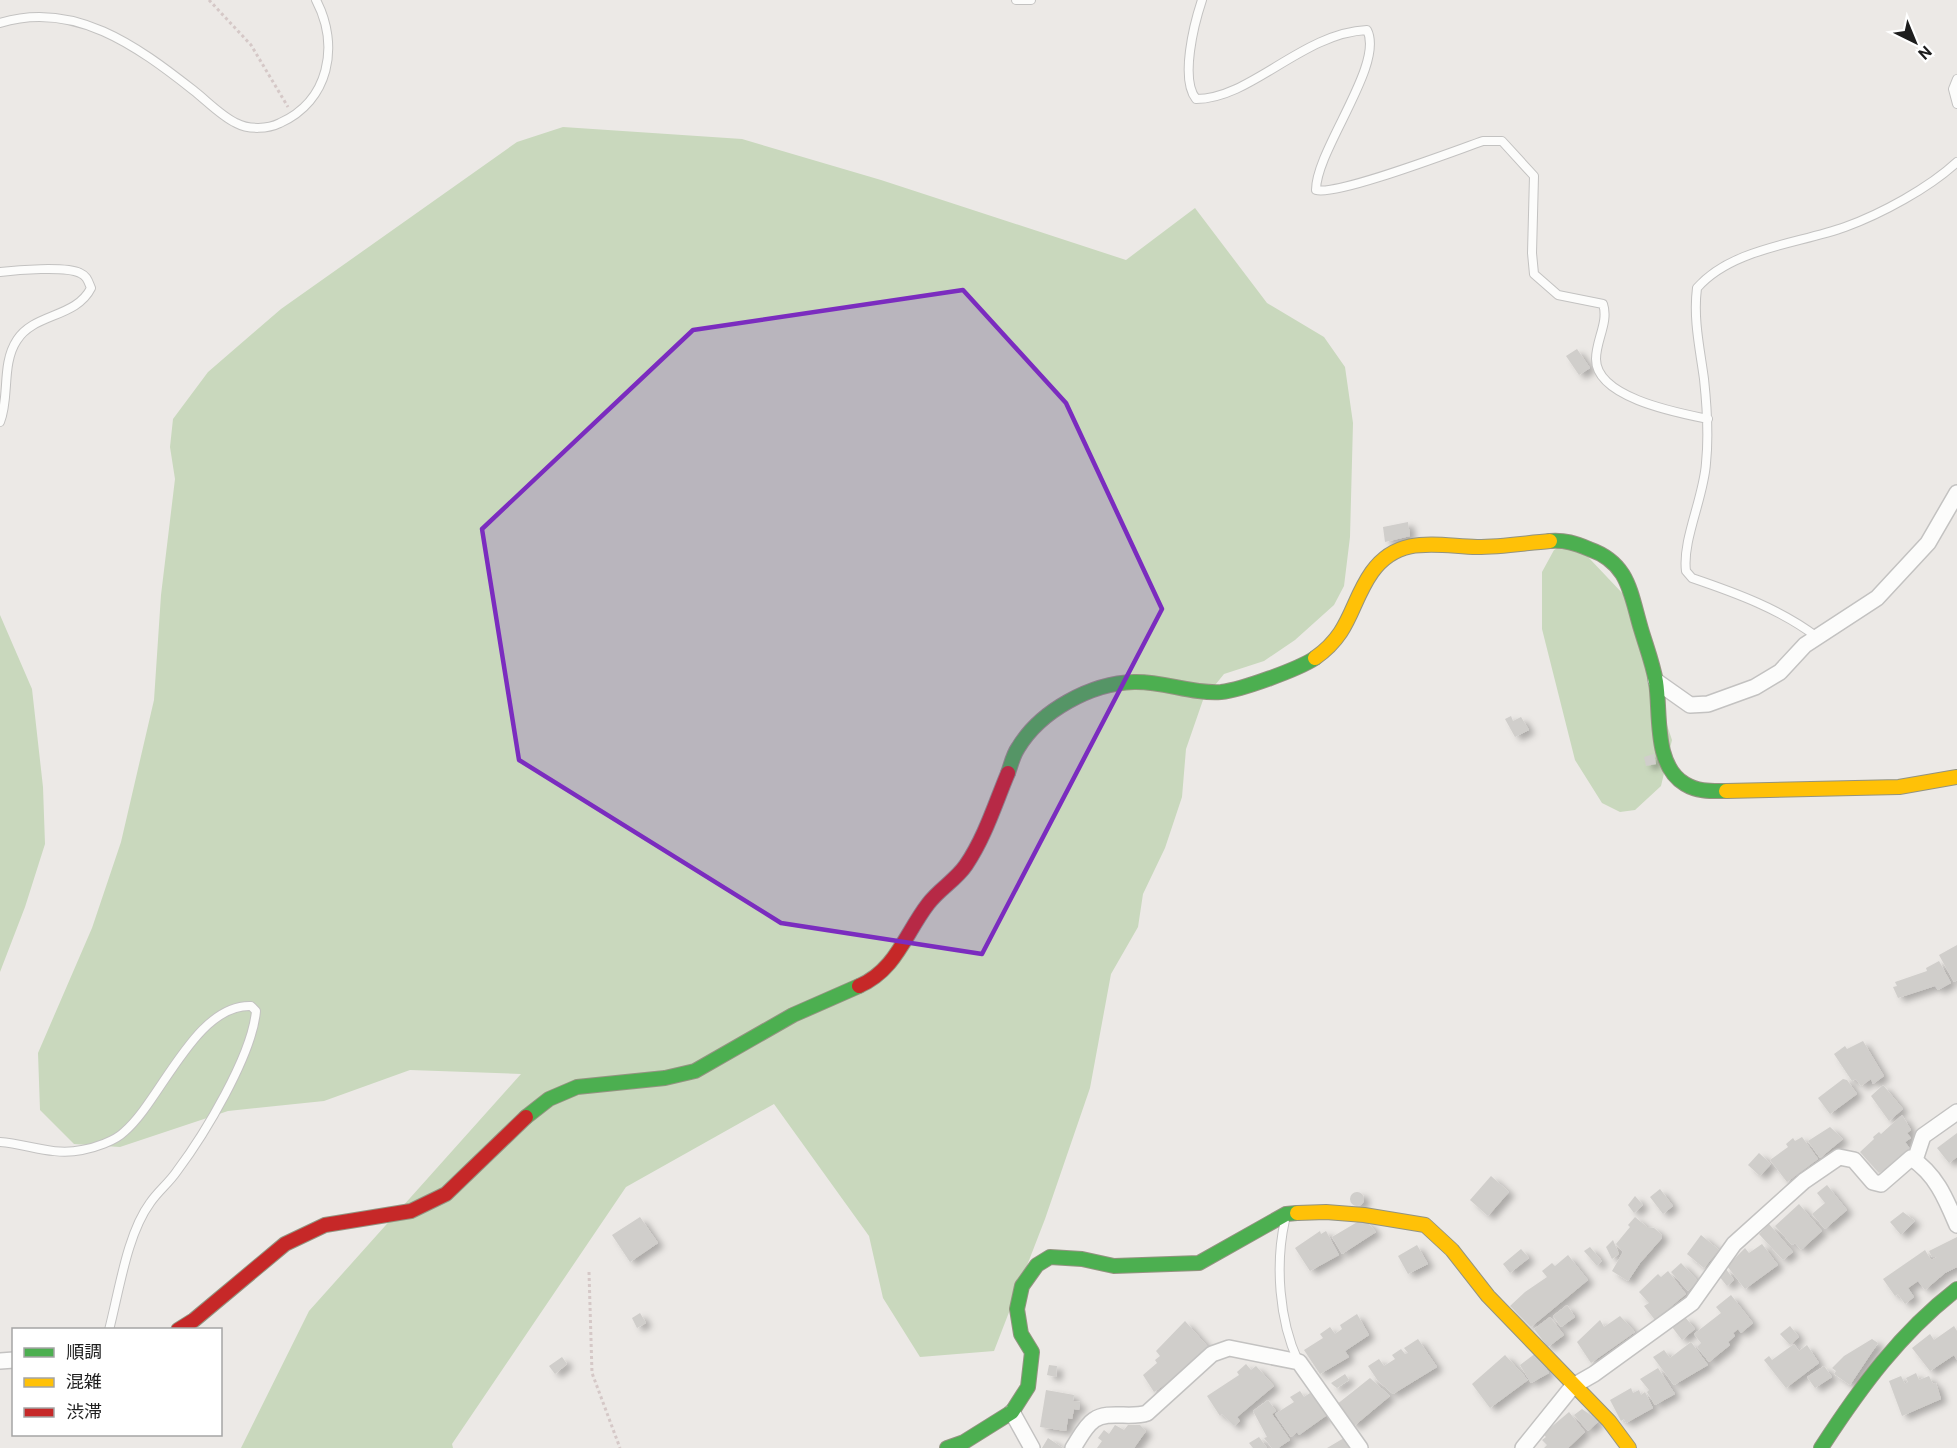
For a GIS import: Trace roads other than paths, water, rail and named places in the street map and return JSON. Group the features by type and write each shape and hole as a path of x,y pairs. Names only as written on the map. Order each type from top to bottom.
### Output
{"street":[{"path":"1656,681 1690,705 1708,704 1755,687 1780,672 1805,645 1877,598 1928,543 1957,493"},
{"path":"180,1328 194,1320 285,1244 326,1225 411,1211 446,1194 527,1116 549,1099 577,1087 665,1078 695,1071 793,1016 874,980 894,960 928,903 965,867 981,841 1017,749 1027,735 1062,705 1099,688 1134,682 1221,692 1300,668 1326,650 1344,627 1372,572 1391,552 1418,543 1478,547 1566,540 1607,555 1619,566 1628,586 1656,681 1660,738 1669,765 1684,784 1703,791 1899,787 1957,777"},
{"path":"1915,1160 1923,1136 1957,1112"},
{"path":"1523,1448 1574,1386 1692,1303 1734,1244 1804,1181 1839,1157 1854,1160 1873,1182 1881,1184 1911,1158 1915,1160 1925,1168 1943,1194 1957,1225"},
{"path":"946,1448 964,1442 1012,1412 1028,1386 1032,1352 1021,1334 1017,1309 1022,1286 1037,1265 1050,1257 1082,1259 1114,1266 1199,1263 1286,1214 1326,1212 1364,1215 1425,1226 1452,1250 1488,1296 1608,1421 1629,1448"},
{"path":"1821,1448 1873,1370 1912,1325 1957,1289"},
{"path":"1073,1448 1092,1421 1102,1416 1139,1416 1147,1413 1212,1354 1229,1348 1299,1362 1360,1448"},
{"path":"1012,1412 1032,1448"}],"lane":[{"path":"0,23 16,18 54,16 86,24 120,37 164,67 237,124 257,128 273,126 293,117 310,103 321,86 329,59 329,38 324,14 316,0"},
{"path":"1016,0 1031,0"},
{"path":"1202,0 1195,20 1188,71 1191,92 1196,99 1206,99 1231,91 1328,37 1367,30 1370,36 1369,47 1356,92 1320,168 1316,190 1322,192 1351,186 1483,141 1502,141 1534,176 1532,254 1534,274 1558,295 1603,304 1605,312 1596,359 1598,370 1627,395 1660,409 1708,419"},
{"path":"1957,79 1953,89 1957,104"},
{"path":"1818,637 1797,622 1749,599 1692,578 1686,571 1687,544 1699,508 1706,464 1708,419 1695,303 1697,288 1704,279 1730,262 1847,226 1927,184 1957,162"},
{"path":"0,272 22,269 77,272 88,279 91,288 86,297 73,308 26,330 16,341 10,354 0,422"},
{"path":"0,1142 39,1151 62,1153 84,1150 122,1134 135,1123 188,1048 209,1025 230,1008 251,1006 256,1011 255,1024 235,1073 192,1150 176,1173 149,1203 134,1236 109,1328"},
{"path":"1286,1214 1279,1247 1281,1274 1290,1344 1299,1362"}]}
